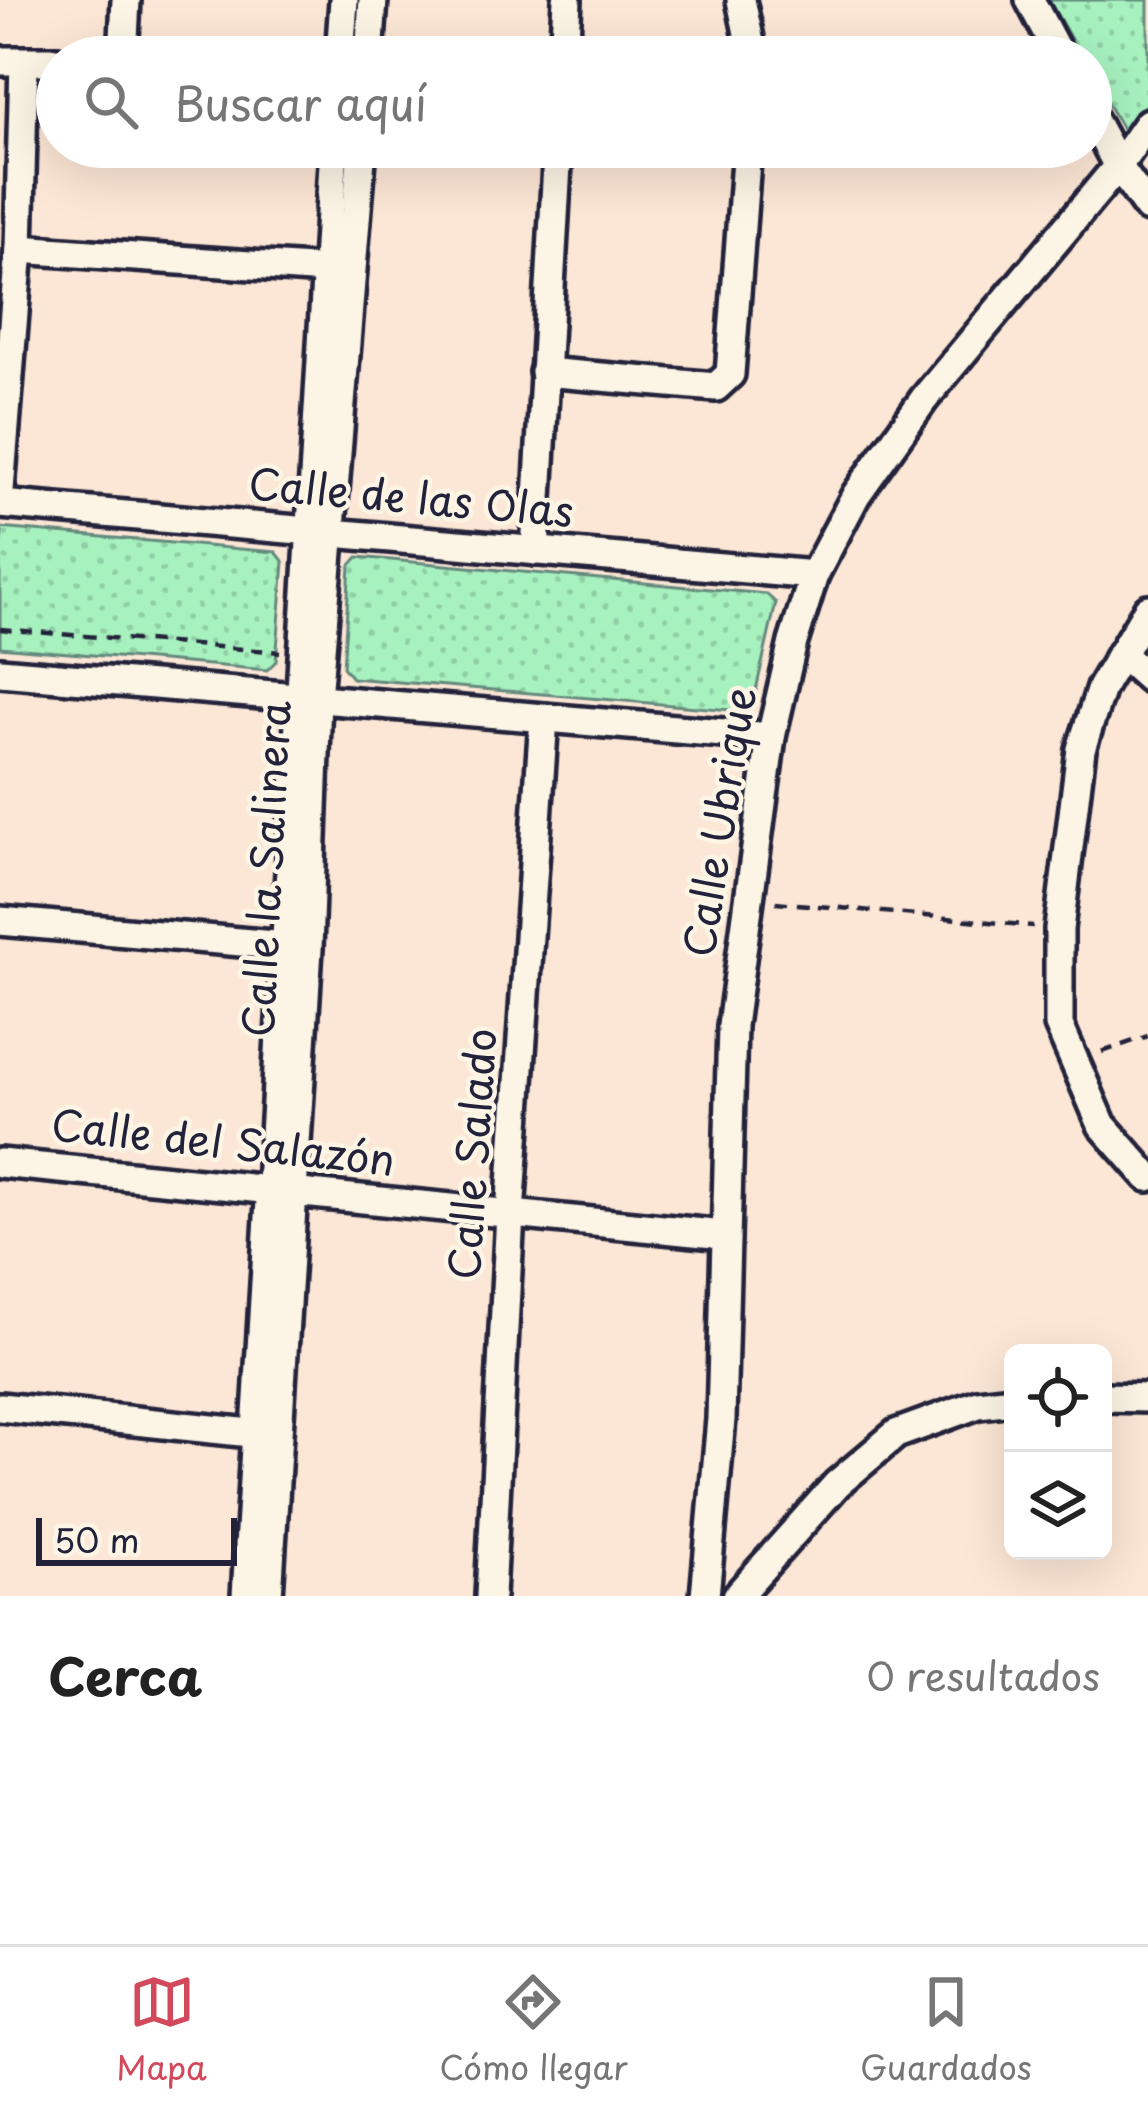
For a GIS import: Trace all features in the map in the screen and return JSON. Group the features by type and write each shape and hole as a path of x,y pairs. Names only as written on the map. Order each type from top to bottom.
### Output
{"street":[{"path":"124,36 126,0"},
{"path":"341,36 344,0"},
{"path":"371,36 373,0"},
{"path":"564,36 567,0"},
{"path":"742,0 749,36"},
{"path":"1030,0 1049,36"},
{"path":"0,490 19,249 12,61"},
{"name":"Calle Ubrique","path":"705,1596 721,1419 732,1026 771,737 814,575 856,495 925,399 1118,166 1148,123"},
{"path":"1112,155 1148,208"},
{"path":"319,532 333,168"},
{"name":"Calle la Salinera","path":"267,1435 319,532 360,168"},
{"path":"535,551 557,168"},
{"path":"544,372 716,386 730,374 745,168"},
{"path":"19,249 326,270"},
{"name":"Calle de las Olas","path":"0,504 814,575"},
{"path":"1148,609 1101,688 1081,749 1059,928 1058,1025 1102,1125 1148,1177"},
{"path":"1121,654 1148,678"},
{"path":"0,672 771,737"},
{"name":"Calle Salado","path":"490,1596 544,718"},
{"path":"0,921 296,947"},
{"name":"Calle del Salazón","path":"0,1163 724,1235"},
{"path":"1112,1397 1148,1398"},
{"path":"737,1596 837,1484 896,1434 978,1404 1004,1401"},
{"path":"0,1406 267,1435"},
{"path":"247,1596 267,1435"},
{"path":"267,1435 268,1596"}],"path":[{"path":"0,524 0,544"},
{"path":"0,629 280,652 279,664"},
{"path":"746,900 1059,928"},
{"path":"1074,1061 1148,1036"}],"green space":[{"path":"1049,0 1148,0 1148,102 1123,131 1112,111 1112,36 1069,36"},
{"path":"0,528 276,552 284,562 276,661 267,670 0,647"},
{"path":"358,557 766,594 776,603 753,703 743,711 352,678 343,667 350,566"}]}
